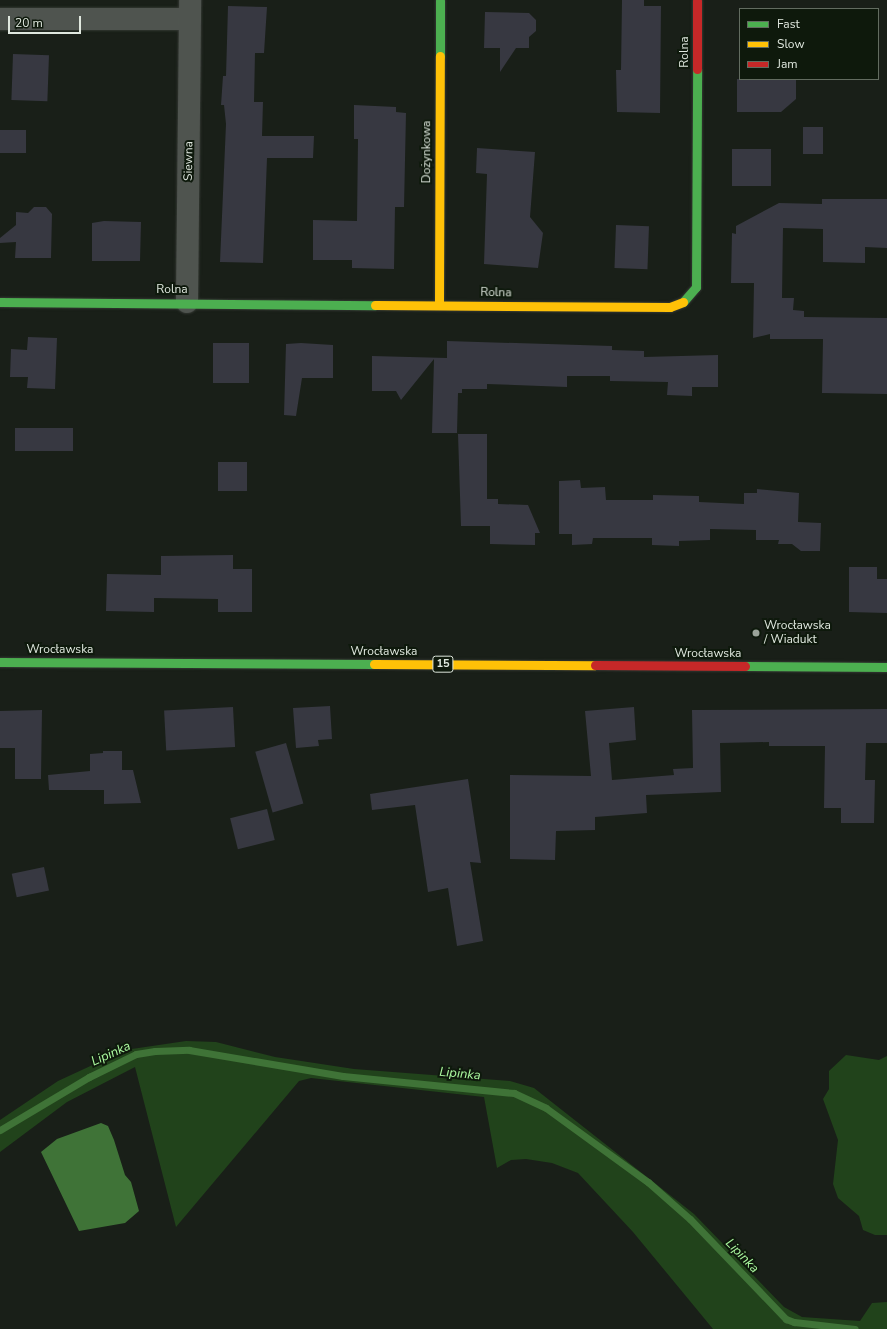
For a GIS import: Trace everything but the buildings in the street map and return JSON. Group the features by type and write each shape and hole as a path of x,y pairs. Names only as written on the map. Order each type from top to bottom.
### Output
{"street":[{"name":"Dożynkowa","path":"439,304 440,0"},
{"name":"Rolna","path":"0,302 187,302 670,307 687,301 696,287 697,0"},
{"name":"Siewna","path":"0,19 190,9 187,302"},
{"name":"Wrocławska","path":"0,662 887,667"}],"shaded area":[{"path":"186,1041 216,1042 275,1057 354,1069 510,1081 534,1088 694,1214 784,1307 802,1317 860,1321 872,1303 887,1302 887,1329 713,1329 633,1232 578,1173 552,1163 526,1159 511,1160 497,1168 484,1097 311,1078 299,1081 176,1227 135,1067 67,1102 0,1152 0,1120 58,1081 125,1050"},
{"path":"846,1055 879,1060 887,1056 887,1235 875,1235 863,1230 859,1216 838,1198 833,1184 838,1140 823,1099 829,1089 829,1071"},
{"path":"101,1123 108,1126 125,1175 131,1182 139,1211 125,1223 79,1231 41,1152 57,1139"}],"waterway":[{"name":"Lipinka","path":"0,1130 89,1077 136,1054 155,1051 189,1050 343,1076 514,1093 546,1108 648,1182 690,1219 786,1319 794,1322 855,1329"}],"traffic: fast":[{"path":"440,0 440,56"},
{"path":"683,302 696,287 697,69"},
{"path":"0,302 375,305"},
{"path":"0,662 374,664"},
{"path":"745,666 887,667"}],"traffic: slow":[{"path":"439,304 440,56"},
{"path":"375,305 670,307 683,302"},
{"path":"374,664 595,665"}],"traffic: jam":[{"path":"697,0 697,69"},
{"path":"595,665 745,666"}],"place":[{"name":"Wrocławska / Wiadukt","path":"756,633"}]}
